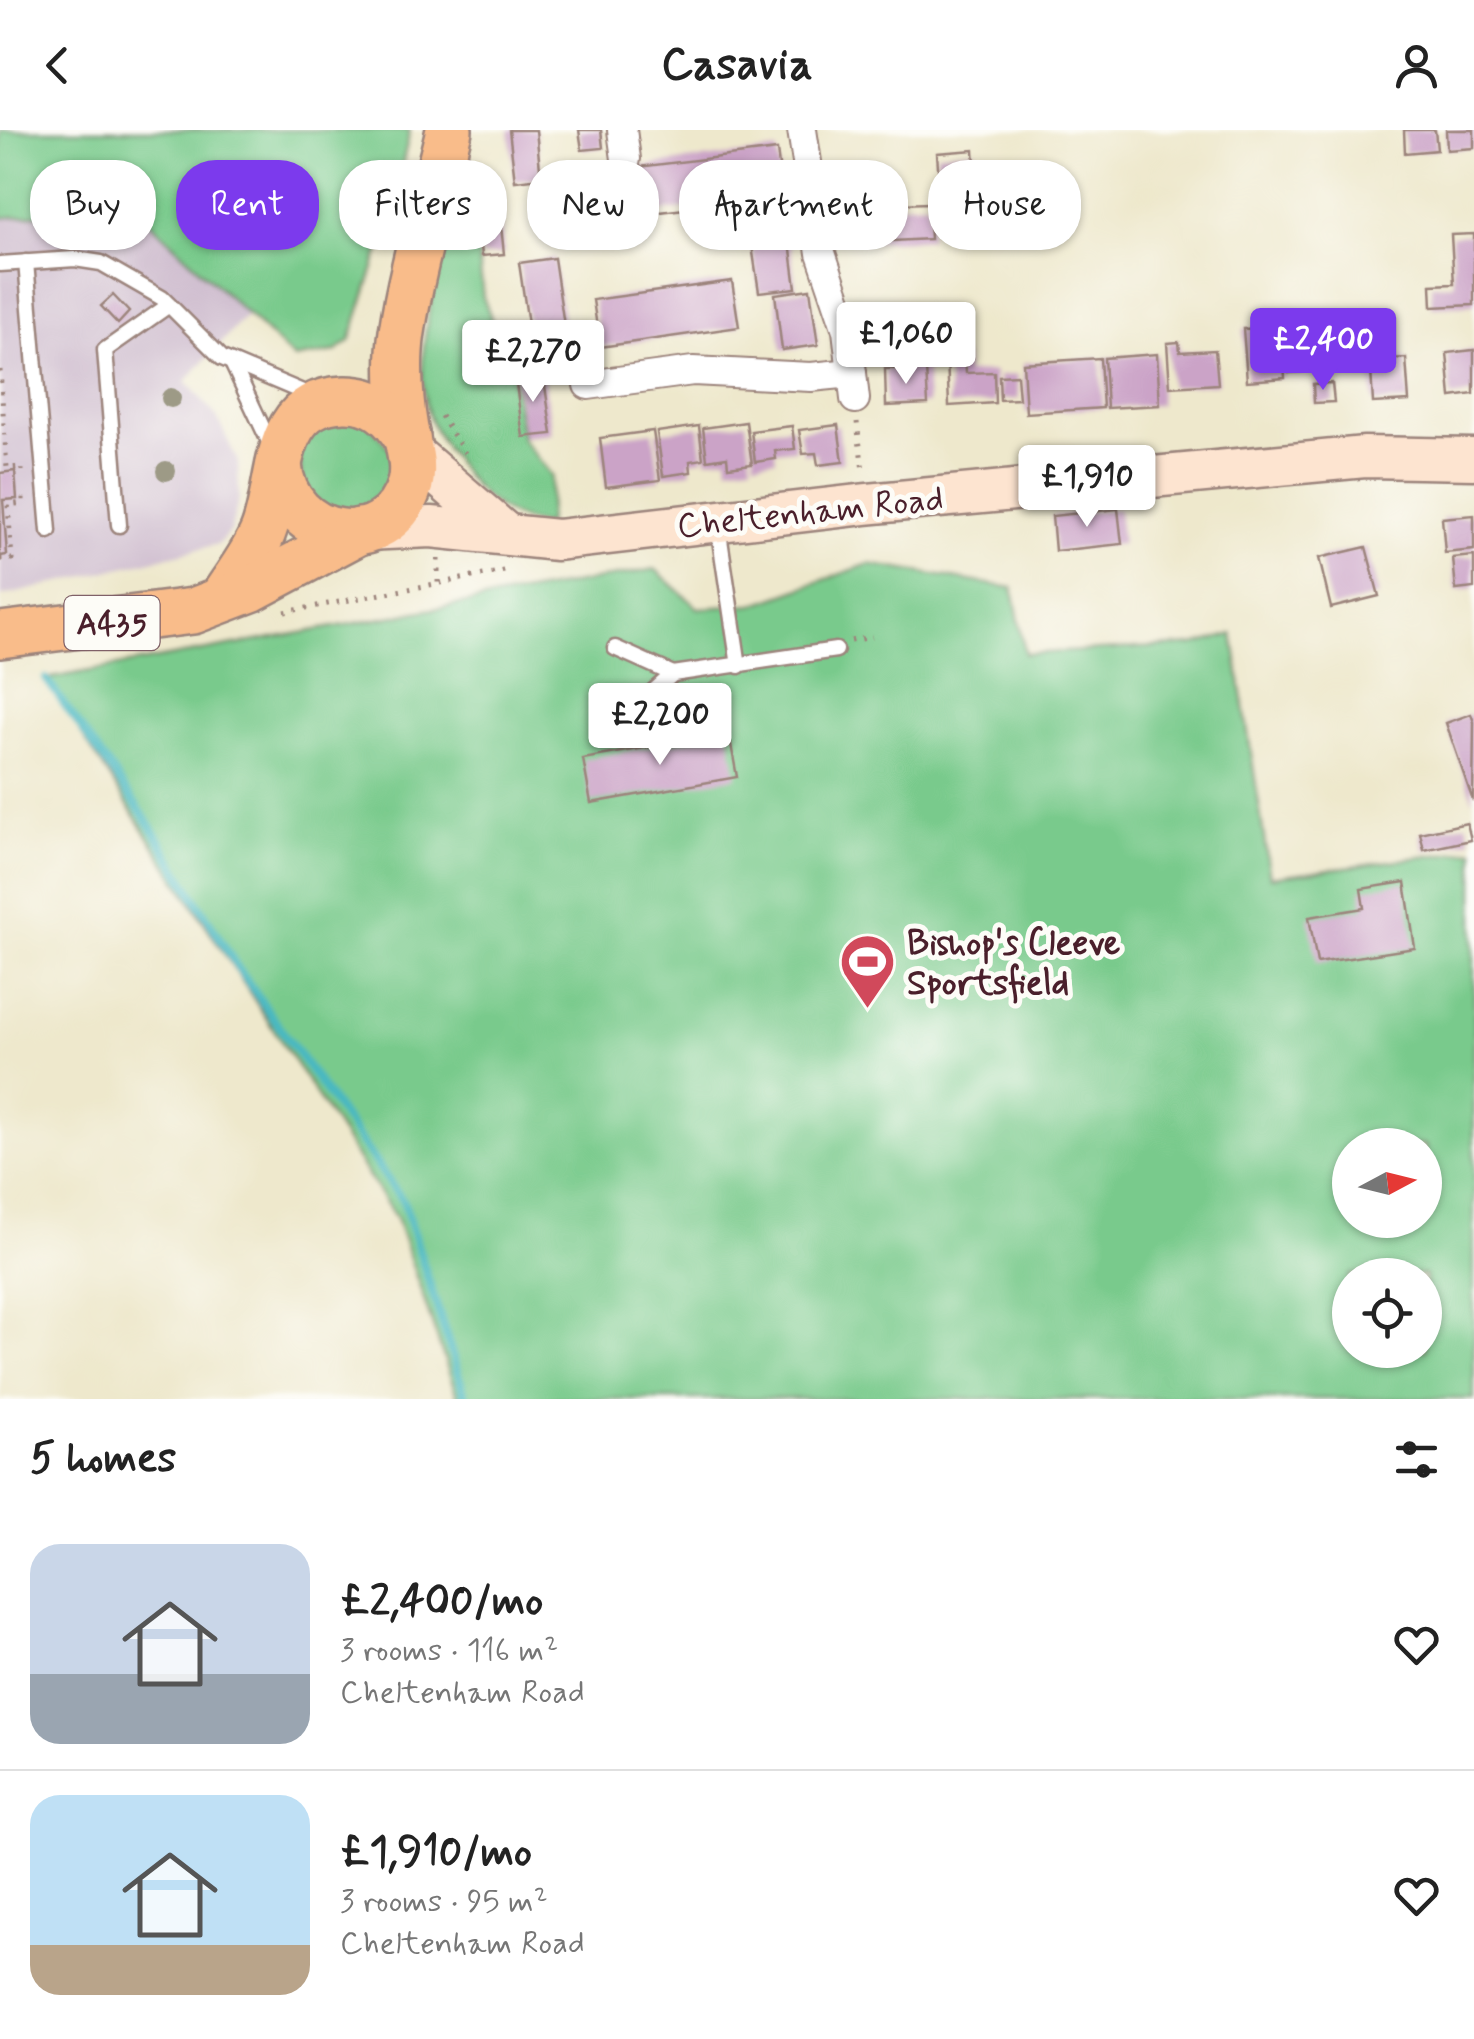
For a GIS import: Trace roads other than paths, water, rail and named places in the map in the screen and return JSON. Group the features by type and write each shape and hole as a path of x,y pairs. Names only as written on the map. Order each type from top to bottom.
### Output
{"main road":[{"path":"279,463 283,490 295,509 313,524 332,531 363,530 387,518 405,497 418,433 402,334 449,130"},
{"path":"331,400 402,334"},
{"path":"222,599 262,532 290,427 312,407 331,400 356,399 380,408 418,433"},
{"name":"A435","path":"0,635 164,616 251,589 363,530"}],"street":[{"path":"622,130 626,160"},
{"path":"588,384 693,370 811,377 854,386 847,330 821,252 802,130"},
{"path":"418,433 451,488 512,550"},
{"name":"Cheltenham Road","path":"363,530 438,527 512,550 557,540 866,504 1365,457 1474,459"}],"lane":[{"path":"0,264 75,259 101,263 169,305 233,365 279,463"},
{"path":"26,262 49,530"},
{"path":"119,525 105,350 169,305"},
{"path":"233,365 331,400"},
{"path":"718,520 739,666"},
{"path":"615,648 673,674 836,650"},
{"path":"628,714 673,674"}],"waterway":[{"path":"46,679 151,826 237,967 404,1203 466,1399"}],"place":[{"name":"Bishop's Cleeve Sportsfield","path":"868,1011"}]}
